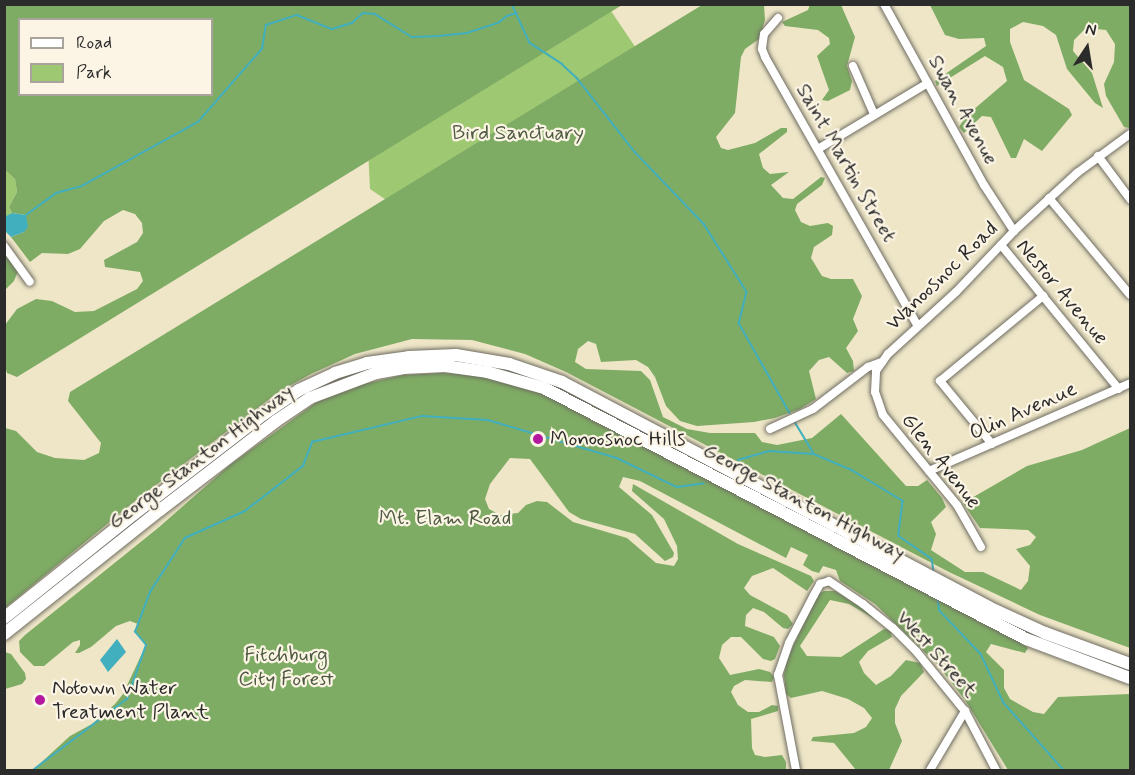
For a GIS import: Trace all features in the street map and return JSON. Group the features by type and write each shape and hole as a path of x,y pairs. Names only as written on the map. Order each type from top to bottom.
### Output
{"highway":[{"name":"George Stanton Highway","path":"4,618 134,514 264,414 299,390 353,367 423,355 463,355 529,370 562,382 923,573 954,602 1026,639 1131,678"},
{"name":"George Stanton Highway","path":"4,634 169,503 300,404 354,379 386,371 423,366 481,370 543,388 940,588 1131,664"}],"street":[{"name":"Swan Avenue","path":"884,4 984,185 1014,231"},
{"name":"Saint Martin Street","path":"778,18 764,34 762,49 918,326"},
{"path":"853,66 874,114"},
{"path":"818,149 928,83"},
{"name":"Wanoosnoc Road","path":"770,429 813,409 868,367 882,362 956,292 1049,198 1098,156 1131,134"},
{"path":"1098,156 1131,199"},
{"path":"1049,198 1131,295"},
{"name":"Nestor Avenue","path":"1001,245 1119,389"},
{"path":"4,246 30,282"},
{"path":"992,444 940,381 1043,296"},
{"name":"Glen Avenue","path":"882,362 876,371 875,385 881,411 957,505 981,547"},
{"name":"Olin Avenue","path":"929,471 1131,383"},
{"name":"West Street","path":"796,771 778,675 789,643 820,584 829,582 854,597 893,628 965,711 996,771"},
{"path":"930,771 965,711"}],"green space":[{"path":"810,4 841,5 855,37 847,66 852,81 850,90 828,101 822,100 829,90 817,56 830,44 829,38 818,30 785,26 782,22 808,10"},
{"name":"Bird Sanctuary","path":"4,5 607,5 714,164 516,288 370,189 362,25 184,18"},
{"path":"5,5 622,5 17,377 7,373 5,366 5,325 17,309 36,299 52,301 75,312 94,311 137,289 143,281 140,272 105,267 104,260 137,242 143,233 142,223 135,214 123,210 104,221 80,249 68,254 42,253 30,262 11,237 24,232 26,215 12,213 9,207 17,192 15,179 5,170"},
{"path":"702,5 764,5 765,20 759,39 745,49 741,57 735,113 716,137 721,148 728,150 755,143 781,128 787,128 787,132 759,154 763,168 770,174 789,172 771,185 783,198 793,199 821,177 825,178 822,185 797,204 795,210 801,222 810,226 828,223 833,226 832,235 814,247 811,258 822,276 831,279 853,279 862,296 853,319 858,331 846,348 853,361 854,371 847,373 829,357 819,360 809,371 816,399 800,409 775,418 754,422 697,426 680,421 666,406 655,377 648,367 636,360 601,362 596,344 588,341 578,349 575,362 586,369 641,371 650,380 663,417 687,429 710,433 755,433 762,442 777,445 812,438 841,414 906,486 918,486 927,480 942,498 946,507 931,522 936,534 931,550 965,572 983,572 1021,590 1028,581 1030,566 1016,549 1030,545 1036,537 1028,530 980,528 963,503 1027,466 1082,450 1130,428 1130,648 1040,615 949,572 566,372 525,354 472,340 412,339 355,354 280,391 140,497 5,608 5,428 16,431 37,452 55,458 84,460 99,453 101,443 68,401 70,392"},
{"path":"930,5 1130,5 1130,128 1124,127 1106,96 1104,84 1114,62 1115,44 1106,30 1086,28 1074,40 1073,51 1092,73 1103,108 1095,103 1067,69 1056,35 1043,26 1023,22 1010,29 1010,42 1024,80 1069,109 1072,115 1042,151 1024,139 1016,158 1011,158 991,117 982,116 964,133 959,127 966,116 1007,81 1003,67 985,56 937,86 935,81 986,46 984,38 959,39 945,35"},
{"path":"5,170 15,179 17,192 9,207 12,213 5,217"},
{"path":"4,252 18,271 14,281 5,290"},
{"path":"441,373 481,375 515,383 568,404 1024,644 1028,648 1025,653 991,644 986,652 1004,670 1004,688 1010,699 1033,712 1044,714 1058,697 1130,694 1130,770 1008,770 965,700 938,665 875,604 840,581 836,570 823,566 819,573 812,571 803,565 808,555 791,547 786,558 640,481 623,477 619,487 652,515 674,553 673,557 665,561 635,534 581,519 569,512 530,459 510,458 490,484 485,499 489,509 500,515 518,513 526,505 537,501 547,502 573,522 627,538 656,563 674,566 678,559 677,546 664,519 632,491 633,484 738,544 811,576 814,581 807,591 773,568 752,576 744,588 750,595 787,615 793,624 788,629 783,628 764,612 753,608 746,615 745,626 774,637 780,646 775,659 771,661 763,659 741,637 731,637 722,645 719,658 730,675 759,669 770,672 774,677 772,682 745,680 734,686 731,692 738,705 748,712 759,712 772,705 778,706 778,711 751,719 752,748 755,755 765,757 782,755 786,762 786,770 33,770 70,736 92,724 115,704 123,694 146,645 135,632 138,624 130,621 116,626 91,647 79,653 75,653 80,640 73,642 44,666 34,666 20,652 19,641 25,635 158,528 231,464 321,399 359,385 403,375"},
{"path":"824,591 835,591 874,615 873,618 849,604 830,600 800,646 807,656 841,657 884,629 890,630 892,637 868,651 859,662 864,673 876,685 891,676 906,660 920,663 924,672 901,696 895,709 895,723 902,741 889,770 856,770 834,743 811,741 813,737 854,733 866,727 872,718 864,708 848,699 822,691 791,698 786,694 784,675 787,659 818,594"},
{"path":"5,652 11,654 25,673 26,679 22,684 5,689"}],"water":[{"path":"12,213 26,215 28,227 24,232 11,237 5,231 4,217"},
{"path":"117,639 126,652 108,672 100,660"}],"waterway":[{"path":"512,4 530,43 562,64 577,78 635,152 704,224 747,292 739,323 790,413"},
{"path":"26,215 56,193 82,186 198,122 262,49 266,25 297,15 332,29 352,23 363,13 375,14 412,37 439,36 467,33 498,23 507,16 517,13"},
{"path":"33,770 127,699 146,645 135,632 150,592 185,538 245,511 303,466 312,442 422,416 488,420 617,458 677,487 704,483"},
{"path":"795,422 813,452"},
{"path":"738,460 769,451 814,454 850,469 903,501 899,536 932,559 934,571"},
{"path":"938,599 940,611 981,654 1004,703 1064,770"}],"place":[{"name":"Monoosnoc Hills","path":"538,439"},
{"name":"Notown Water Treatment Plant","path":"40,700"}],"park label":[{"name":"Mt. Elam Road","path":"445,518"},
{"name":"Fitchburg City Forest","path":"286,667"}]}
